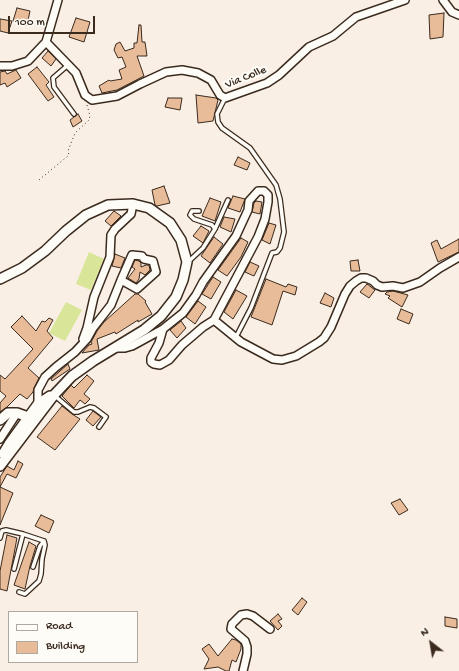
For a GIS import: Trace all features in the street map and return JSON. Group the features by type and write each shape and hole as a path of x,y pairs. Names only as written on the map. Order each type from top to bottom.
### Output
{"main road":[{"path":"0,279 22,268 86,216 108,205 134,204 149,208 170,223 181,240 187,262 183,280 176,297 161,316 144,330 113,348 72,376 54,395 0,466"},
{"path":"0,460 9,444 38,404 54,395"},
{"path":"0,420 8,413 17,413 28,417"}],"street":[{"path":"0,66 12,66 28,61 46,42 58,0"},
{"name":"Via Colle","path":"85,95 92,100 116,96 166,72 182,70 198,73 211,80 220,95 225,98 267,83 279,75 308,47 333,36 356,17 405,0"},
{"path":"443,0 452,12 459,15"},
{"path":"46,42 76,73 85,95"},
{"path":"113,348 125,348 132,346 163,329 183,313 236,236 248,210 250,201 258,191 264,191 268,195 265,219 258,237 214,320 203,327 182,345 169,360 160,365 154,364 151,362 151,358 159,343 163,329"},
{"path":"80,346 87,328 94,297 110,257 111,236 115,229 131,214 134,204"},
{"path":"38,404 38,390 46,377 75,352 87,339 93,328 111,305 121,280 132,255 142,256 144,259 153,261 156,272 137,289 121,280"},
{"path":"214,320 241,342 273,359 282,360 296,356 324,338 331,327 345,294 350,286 361,278 366,278 373,281 382,287 393,286 403,288 420,282 459,257"},
{"path":"0,439 17,413"},
{"path":"243,671 247,647 245,641 232,629 232,624 241,615 247,614 253,616 270,629"}],"lane":[{"path":"68,65 53,78 54,87 74,114"},
{"path":"225,98 217,114 218,122 222,128 250,148 276,185 280,199 284,232 280,248 276,252 272,253 251,308 236,337"},
{"path":"187,262 203,248 215,229 228,200"},
{"path":"199,211 192,211 190,215 194,219 212,225 215,229"},
{"path":"54,395 74,412 90,407 94,408 106,418 99,427"},
{"path":"0,538 2,531 6,530 44,541"},
{"path":"14,569 23,534"},
{"path":"33,567 40,546 44,541"},
{"path":"19,592 25,594 39,581 45,545 44,541"}],"path":[{"path":"39,180 69,154 68,151 75,133 89,120 90,116 85,95"}],"green space":[{"path":"89,252 104,259 91,290 76,284"},
{"path":"66,302 82,310 65,341 49,333"}],"building":[{"path":"17,8 30,11 27,25 13,21"},
{"path":"444,13 443,37 430,39 429,15"},
{"path":"76,18 90,22 84,42 69,37"},
{"path":"0,19 12,21 8,33 0,31"},
{"path":"139,25 141,25 142,42 145,42 147,56 137,56 144,76 117,90 102,93 99,86 109,80 122,79 119,70 126,67 122,57 118,58 114,50 116,44 120,42 125,51 134,48 134,43 137,43"},
{"path":"48,51 56,59 51,66 42,58"},
{"path":"37,67 49,82 46,85 54,97 48,101 28,74"},
{"path":"16,70 21,78 7,87 5,83 0,85 0,72 5,71 7,74"},
{"path":"196,95 216,98 218,100 213,121 198,123"},
{"path":"168,98 182,98 180,110 165,107"},
{"path":"78,114 82,121 73,127 70,120"},
{"path":"238,157 250,163 247,170 234,165"},
{"path":"164,186 170,203 157,206 155,205 152,190"},
{"path":"233,196 245,199 240,212 228,208"},
{"path":"210,198 221,202 215,221 202,216"},
{"path":"256,201 262,202 260,214 252,212"},
{"path":"114,211 121,216 111,226 105,221"},
{"path":"224,217 235,219 231,232 220,227"},
{"path":"269,223 276,225 270,244 262,240"},
{"path":"201,226 209,231 203,243 193,236"},
{"path":"214,237 223,244 210,263 201,256"},
{"path":"241,238 248,242 241,257 227,276 218,270"},
{"path":"459,239 459,252 438,262 431,243 437,240 441,249"},
{"path":"115,254 125,258 121,268 112,266"},
{"path":"135,260 141,263 141,267 149,265 150,270 145,275 140,272 139,279 136,283 128,278 135,269 132,267"},
{"path":"358,260 360,271 351,271 350,261"},
{"path":"250,262 259,266 254,276 245,272"},
{"path":"213,277 221,282 211,299 202,294"},
{"path":"266,279 286,287 288,284 297,287 295,295 283,291 272,325 251,317"},
{"path":"367,284 375,290 369,298 360,292"},
{"path":"236,290 247,296 233,319 224,312"},
{"path":"393,291 408,295 402,307 388,298 390,296 385,294"},
{"path":"325,293 334,298 331,307 320,303"},
{"path":"135,294 138,294 146,301 145,302 152,314 138,322 138,320 116,334 115,332 97,339 99,350 82,353 89,345 92,344 91,342 97,331 104,322"},
{"path":"198,301 206,307 195,324 186,317"},
{"path":"401,309 413,314 409,324 397,319"},
{"path":"22,316 36,331 42,321 45,322 49,318 53,320 47,331 53,338 28,368 39,378 33,392 27,399 20,394 0,412 0,403 6,396 0,391 0,375 5,379 33,349 11,327"},
{"path":"181,321 186,328 177,338 170,330"},
{"path":"68,364 70,369 52,381 51,379"},
{"path":"87,375 94,381 84,394 90,399 85,404 80,400 74,408 62,396 71,385 74,388"},
{"path":"62,406 80,419 55,450 37,437"},
{"path":"93,411 101,417 93,426 86,420"},
{"path":"18,461 23,464 16,478 7,474 0,487 0,477 7,466 14,470"},
{"path":"0,487 13,493 0,525"},
{"path":"400,499 408,510 399,515 391,503"},
{"path":"41,515 54,521 49,533 35,526"},
{"path":"7,535 17,538 7,591 0,589 0,571"},
{"path":"29,542 36,546 25,589 14,585"},
{"path":"302,598 307,602 298,615 292,610"},
{"path":"278,614 282,619 278,621 282,626 278,630 270,621"},
{"path":"445,617 457,619 457,628 445,626"},
{"path":"232,639 241,644 241,649 236,662 232,660 229,671 218,667 204,669 209,659 202,649 209,644 218,656"}]}
